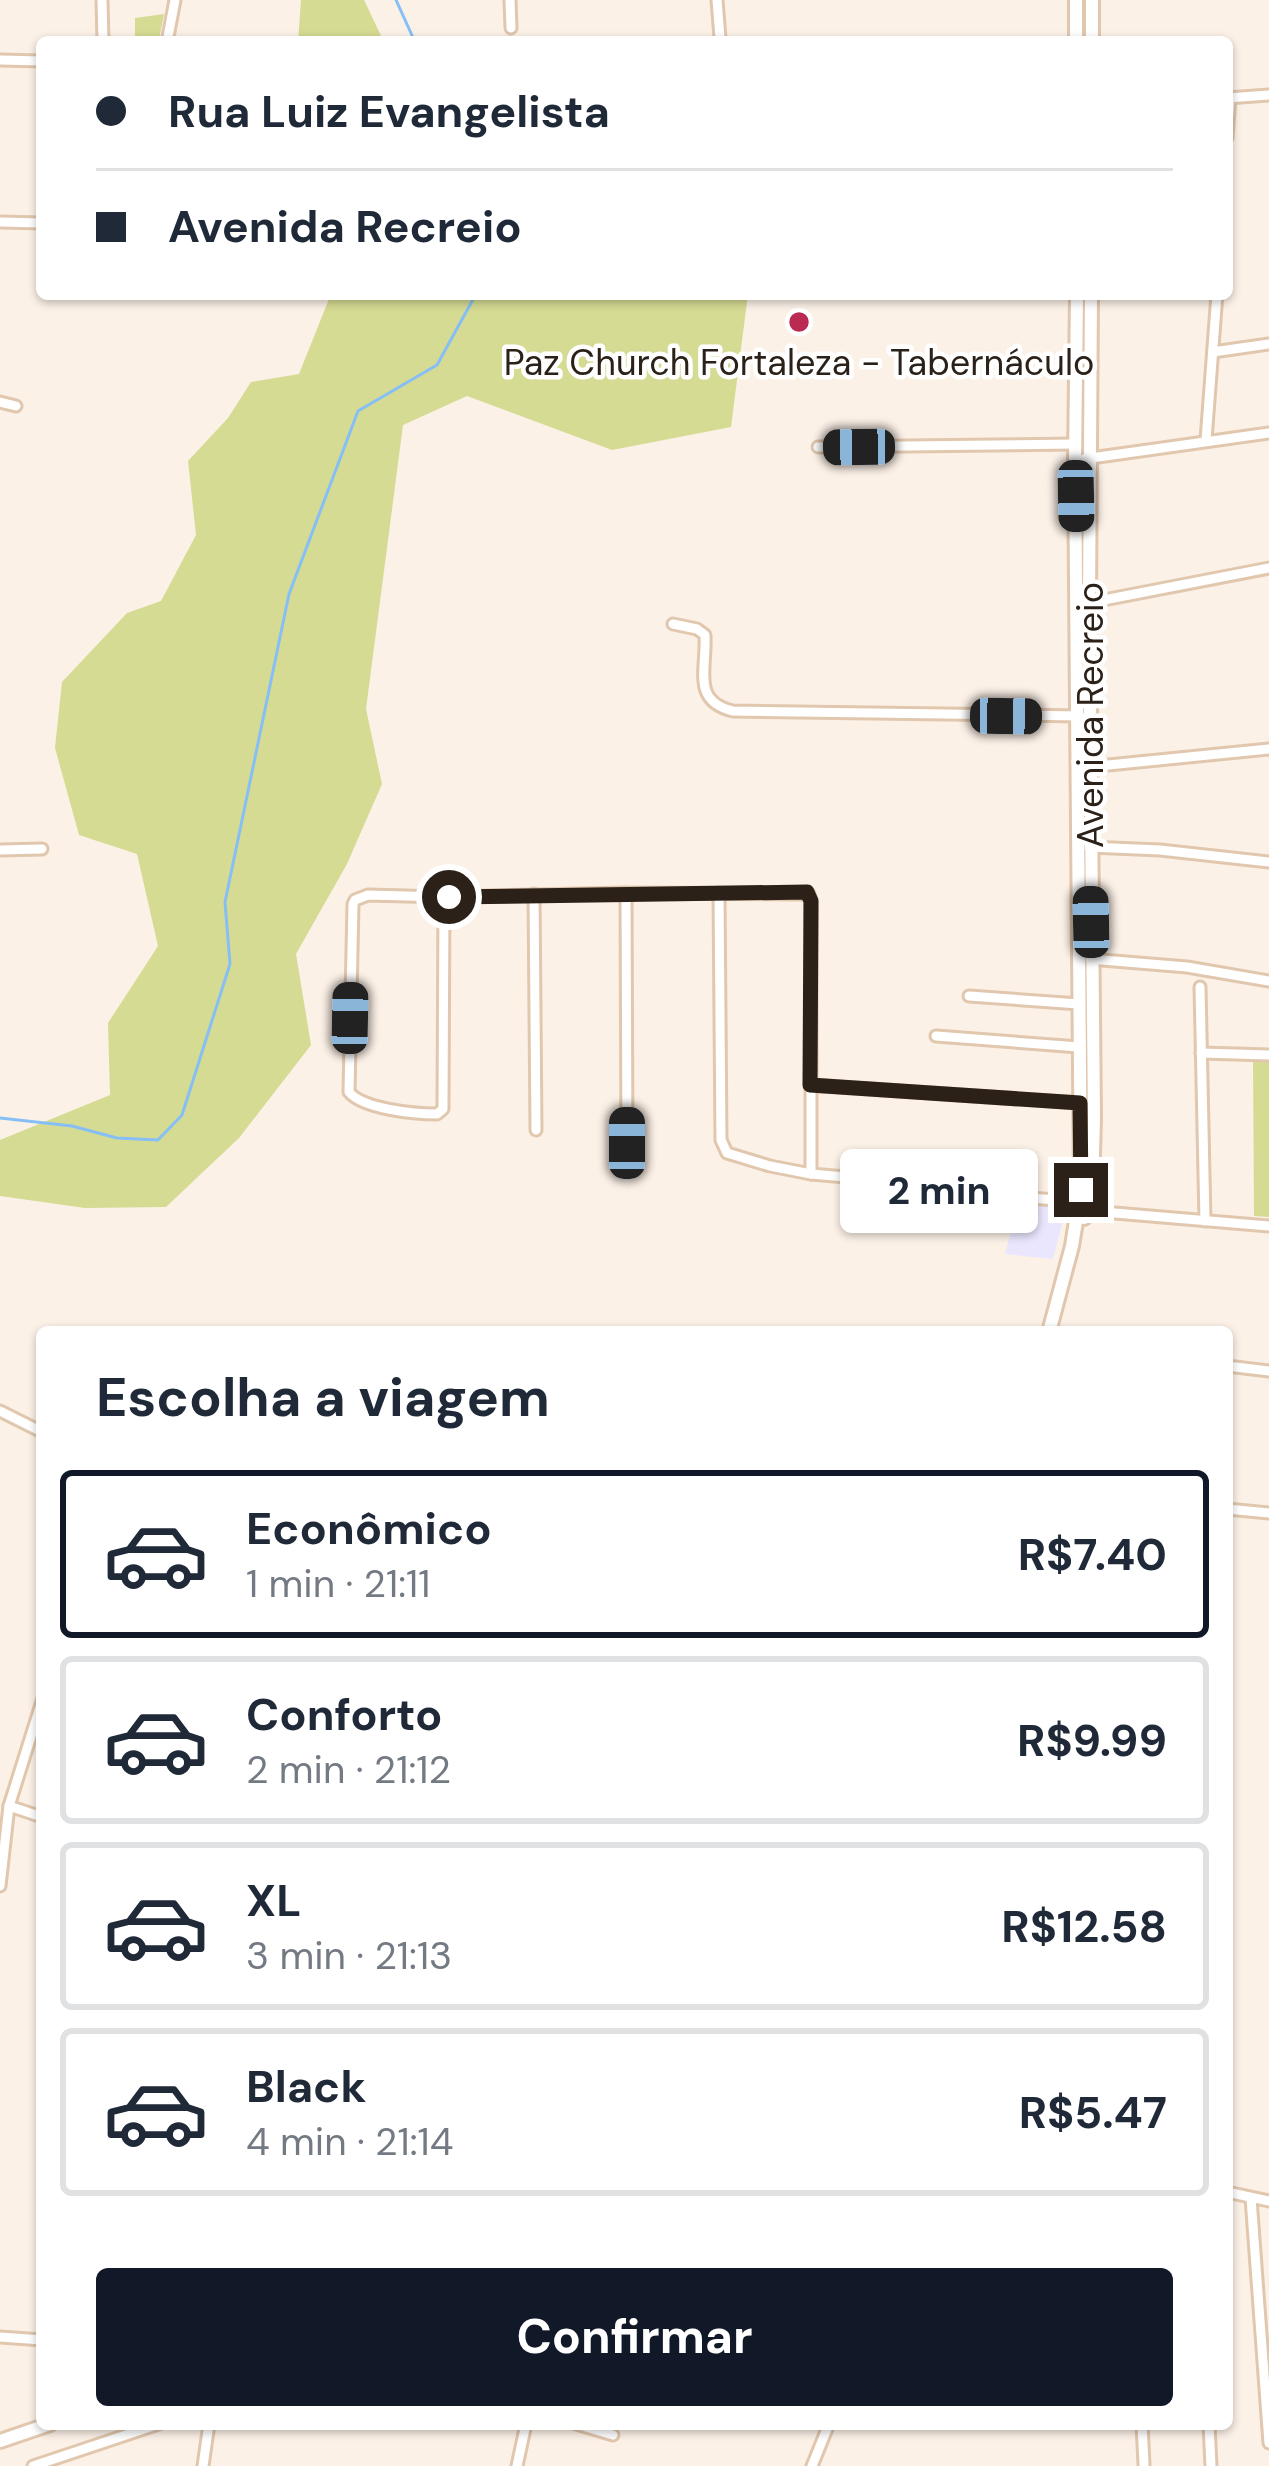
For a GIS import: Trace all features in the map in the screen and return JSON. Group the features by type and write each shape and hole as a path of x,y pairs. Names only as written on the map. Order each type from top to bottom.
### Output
{"main road":[{"path":"1076,0 1076,36"},
{"path":"1092,0 1092,36"},
{"name":"Avenida Recreio","path":"1078,300 1075,444 1082,459"},
{"name":"Avenida Recreio","path":"1085,1204 1092,1189 1094,1118 1085,959 1083,716 1082,459 1091,300"},
{"name":"Avenida Recreio","path":"1085,959 1079,1004 1085,1204"},
{"path":"1050,1326 1085,1204"},
{"path":"0,2441 36,2429"}],"street":[{"path":"102,0 103,36"},
{"path":"168,36 175,0"},
{"path":"510,0 512,28"},
{"path":"717,0 720,36"},
{"path":"0,60 36,61"},
{"path":"1233,98 1269,94"},
{"path":"0,222 36,223"},
{"path":"1206,440 1217,300"},
{"path":"1213,352 1269,344"},
{"path":"0,402 16,406"},
{"path":"1082,459 1269,433"},
{"path":"818,447 1075,444"},
{"path":"1083,604 1269,568"},
{"path":"674,624 702,631 707,696 720,708 733,711 1083,716"},
{"path":"1084,767 1269,749"},
{"path":"1084,847 1269,862"},
{"path":"0,850 42,849"},
{"path":"718,892 724,1149 733,1157 811,1174 961,1187"},
{"path":"447,897 442,1109 437,1114 419,1113 356,1100 349,1092 355,900 368,896 807,892 811,901 811,1174"},
{"path":"626,893 627,1143"},
{"path":"534,894 536,1130"},
{"path":"1085,959 1187,967 1269,981"},
{"path":"1200,987 1205,1221"},
{"path":"969,996 1079,1004"},
{"path":"936,1036 1079,1046"},
{"path":"1201,1053 1269,1055"},
{"path":"810,1085 1080,1103"},
{"path":"1018,1197 1085,1204 1103,1211 1269,1226"},
{"path":"1233,1367 1269,1371"},
{"path":"0,1411 36,1429"},
{"path":"1233,1510 1268,1513 1269,1499"},
{"path":"0,1886 9,1806 36,1720"},
{"path":"9,1806 36,1814"},
{"path":"1233,2194 1269,2201"},
{"path":"1251,2198 1269,2443"},
{"path":"0,2337 36,2340"},
{"path":"33,2466 140,2430"},
{"path":"202,2466 208,2430"},
{"path":"517,2466 525,2430"},
{"path":"596,2430 613,2435"},
{"path":"812,2466 827,2430"},
{"path":"1142,2430 1144,2464"},
{"path":"1209,2430 1211,2466"}],"shaded area":[{"path":"1019,1201 1067,1204 1053,1259 1005,1254"}],"green space":[{"path":"301,0 364,0 381,36 298,36"},
{"path":"164,14 160,36 135,36 135,18"},
{"path":"329,300 747,300 731,427 612,450 467,396 403,425 366,709 382,784 347,864 296,954 311,1045 239,1138 166,1207 85,1208 0,1196 0,1140 110,1095 108,1023 158,946 137,854 79,835 55,748 62,682 127,613 161,601 196,535 188,461 228,418 251,382 299,374"},
{"path":"1253,1058 1269,1059 1269,1217 1254,1216"}],"waterway":[{"path":"396,0 412,36"},
{"path":"0,1118 72,1126 117,1138 158,1140 182,1115 230,964 225,902 289,594 358,411 437,365 473,300"}],"place":[{"name":"Paz Church Fortaleza - Tabernáculo","path":"799,322"}],"route":[{"path":"449,897 807,892 811,901 810,1085 1080,1103 1081,1190"}]}
